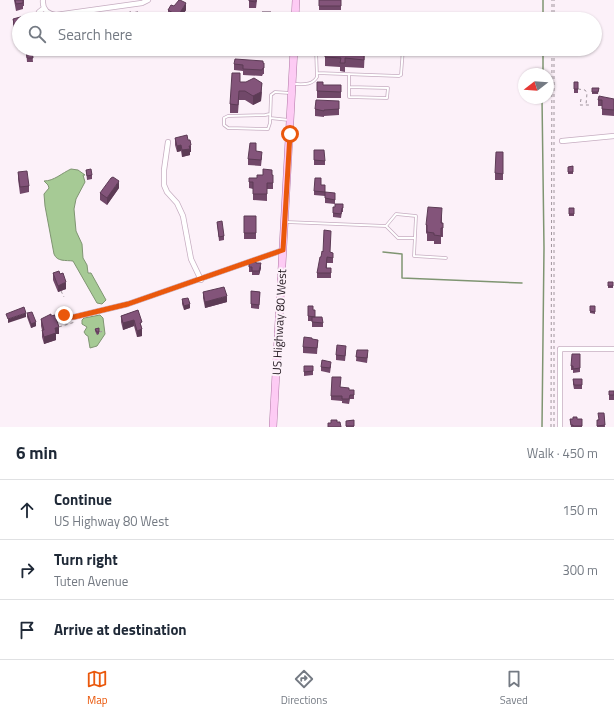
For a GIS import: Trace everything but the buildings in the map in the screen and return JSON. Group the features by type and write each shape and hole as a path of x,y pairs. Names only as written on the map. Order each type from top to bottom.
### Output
{"main road":[{"path":"295,12 296,0"},
{"name":"US Highway 80 West","path":"273,427 294,56"}],"street":[{"path":"42,0 44,8 48,12"},
{"path":"84,12 142,3 148,0"},
{"path":"39,12 44,8"},
{"path":"562,141 614,136"},
{"path":"168,142 164,170 164,185 177,203 183,216 191,259 201,280"},
{"path":"62,314 68,317 74,317 128,304 201,280 283,250"},
{"path":"560,427 560,350 614,349"}],"lane":[{"path":"292,84 312,83 317,77 316,56"},
{"path":"317,73 399,76 401,75 402,56"},
{"path":"349,74 349,87 349,97 387,98 388,88 349,87"},
{"path":"270,114 228,116 224,118 224,125 228,128 268,129 270,118 271,95 275,92 291,94"},
{"path":"270,118 290,120"},
{"path":"386,226 396,214 416,216 414,256 446,258"},
{"path":"285,222 386,226 398,238 414,238"}],"path":[{"path":"553,0 553,12"},
{"path":"551,427 553,56"},
{"path":"553,56 554,427"},
{"path":"578,89 585,90 588,93 586,105"},
{"path":"581,99 580,105 590,105"},
{"path":"61,291 64,297"},
{"path":"57,328 75,322"},
{"path":"99,332 105,331"}],"shaded area":[{"path":"71,169 78,170 85,175 83,175 85,182 76,199 74,209 76,231 82,244 83,258 87,265 88,273 91,273 106,300 102,304 97,303 73,261 59,259 55,257 54,254 44,194 49,188 44,181 55,178"},
{"path":"100,315 103,318 105,334 97,346 90,348 88,336 84,332 87,327 82,324 82,320 84,318"}],"waterway":[{"path":"543,0 543,12"},
{"path":"543,56 543,68"},
{"path":"542,104 544,248 542,427"},
{"path":"383,252 402,254 402,278 522,283"}],"route":[{"path":"64,315 68,317 82,316 128,304 283,250 290,134"}]}
